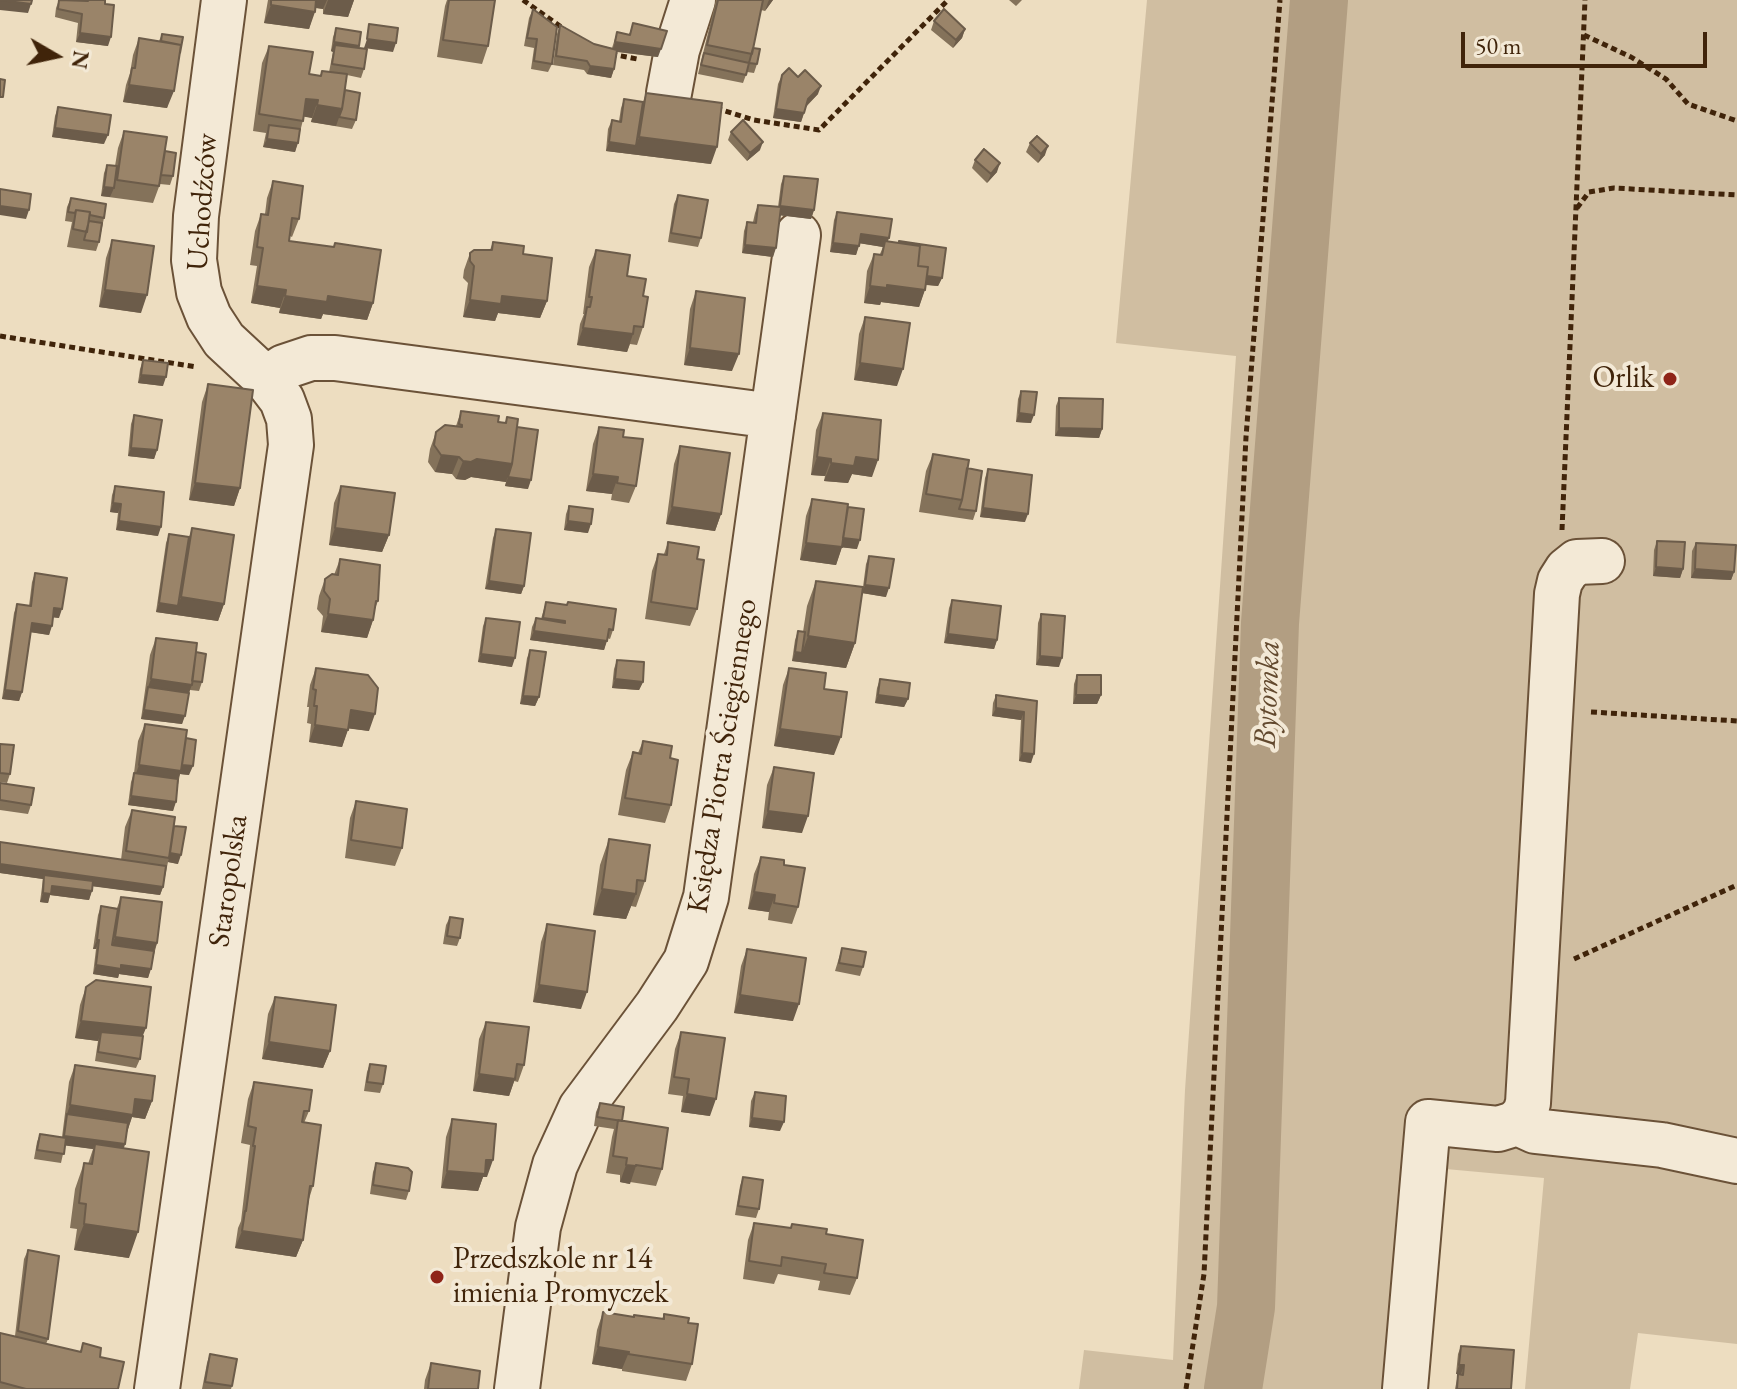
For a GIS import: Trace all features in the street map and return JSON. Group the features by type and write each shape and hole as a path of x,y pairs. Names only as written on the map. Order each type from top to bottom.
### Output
{"street":[{"name":"Uchodźców","path":"224,0 196,216 194,260 199,292 209,317 224,340 266,379"},
{"path":"659,77 677,50 693,0"},
{"name":"Księdza Piotra Ściegiennego","path":"517,1389 538,1227 555,1165 581,1108 657,1006 686,961 706,897 798,235"},
{"path":"266,379 284,367 311,358 335,358 773,416"},
{"name":"Staropolska","path":"157,1389 291,445 289,419 282,400 266,379"},
{"path":"1405,1389 1428,1122 1498,1129 1518,1121 1528,1103 1557,594 1560,581 1577,562 1602,561"},
{"path":"1518,1121 1535,1131 1662,1145 1737,1161"}],"path":[{"path":"523,0 569,33"},
{"path":"600,51 754,120 819,130 948,0"},
{"path":"1186,1389 1204,1274 1246,437 1280,0"},
{"path":"1560,581 1585,0"},
{"path":"1584,35 1631,57 1666,79 1688,104 1737,121"},
{"path":"1576,209 1589,192 1614,188 1737,195"},
{"path":"0,336 212,369"},
{"path":"1591,712 1737,721"},
{"path":"1535,974 1737,885"}],"shaded area":[{"path":"1147,0 1303,0 1246,753 1233,1063 1230,1275 1213,1389 1079,1389 1084,1350 1173,1360 1185,1090 1236,356 1116,343"},
{"path":"1337,0 1737,0 1737,1344 1638,1333 1630,1389 1525,1389 1544,1178 1435,1168 1415,1389 1254,1389 1262,1345 1267,1271 1281,755 1289,621"}],"building":[{"path":"0,0 32,0 31,4"},
{"path":"59,0 105,0 105,4 114,5 111,37 80,33 82,14 58,9"},
{"path":"271,0 316,0 315,12 271,5"},
{"path":"449,0 495,0 488,46 443,40"},
{"path":"718,0 763,0 752,54 707,45"},
{"path":"533,9 557,27 552,64 534,61 537,39 527,38"},
{"path":"944,9 965,29 956,40 934,21"},
{"path":"633,23 667,31 661,49 615,42 617,32 630,35"},
{"path":"369,24 398,28 396,43 367,39"},
{"path":"560,25 594,44 617,50 614,69 556,56"},
{"path":"336,28 361,32 359,46 334,42"},
{"path":"162,34 183,37 180,53 181,45 161,41"},
{"path":"139,38 181,45 174,91 129,85"},
{"path":"335,45 367,49 364,69 332,64"},
{"path":"269,46 313,52 309,74 321,76 322,71 347,74 342,109 317,105 318,100 306,99 303,121 259,114"},
{"path":"753,48 760,49 757,64 749,63"},
{"path":"704,53 749,63 746,75 701,65"},
{"path":"789,68 798,77 805,70 821,86 808,99 804,113 776,109 782,75"},
{"path":"0,79 5,80 3,97 0,97"},
{"path":"345,90 360,93 356,120 339,117"},
{"path":"646,93 722,103 717,147 639,137"},
{"path":"624,99 643,102 636,146 609,142 612,120 621,122"},
{"path":"58,107 111,115 108,135 55,128"},
{"path":"743,120 763,142 750,153 731,132"},
{"path":"269,125 300,129 298,143 267,139"},
{"path":"124,131 167,137 159,186 117,180"},
{"path":"1037,136 1048,146 1041,154 1030,143"},
{"path":"984,149 1000,163 991,174 975,160"},
{"path":"165,151 176,153 173,176 161,175"},
{"path":"107,165 117,166 114,188 104,187"},
{"path":"784,176 818,179 814,210 780,206"},
{"path":"273,181 303,186 299,219 292,218 289,241 334,247 335,243 381,250 373,303 328,296 327,302 285,296 286,290 257,286 263,248 257,247 261,214 268,215"},
{"path":"0,189 31,194 29,210 0,206"},
{"path":"678,195 708,200 701,238 671,233"},
{"path":"71,198 106,204 104,218 90,215 90,212 68,212"},
{"path":"758,205 781,207 776,248 745,245 747,222 756,223"},
{"path":"76,210 90,212 87,232 73,229"},
{"path":"837,212 892,219 889,238 861,234 859,246 833,243"},
{"path":"89,221 102,223 99,242 84,240"},
{"path":"112,240 154,246 147,295 105,290"},
{"path":"885,241 920,246 918,266 928,267 925,290 870,286 874,254 882,255"},
{"path":"899,241 946,248 942,278 927,276 928,267 918,266 920,246"},
{"path":"493,242 524,246 523,254 552,258 547,301 502,296 501,304 470,300 474,266 470,253 474,250 492,250"},
{"path":"596,250 630,255 627,276 646,279 643,296 648,297 643,327 634,326 633,334 583,328 592,297 589,297"},
{"path":"696,291 745,298 739,354 690,348"},
{"path":"865,317 910,323 903,369 860,363"},
{"path":"143,360 168,363 166,377 141,375"},
{"path":"208,384 253,390 240,488 195,483"},
{"path":"1021,391 1037,392 1034,415 1019,413"},
{"path":"1059,398 1103,399 1102,429 1059,428"},
{"path":"461,411 499,416 498,422 506,423 507,417 518,419 512,464 477,459 463,461 459,457 441,455 434,445 436,432 445,425 462,427 459,424"},
{"path":"823,413 881,420 878,460 856,457 854,466 831,463 831,459 817,457"},
{"path":"134,415 162,420 157,450 131,448"},
{"path":"517,427 538,430 531,480 508,477"},
{"path":"599,427 624,430 623,437 643,439 636,486 617,483 618,477 593,474"},
{"path":"680,446 730,453 721,514 672,507"},
{"path":"933,454 969,460 962,500 926,494"},
{"path":"967,468 982,471 976,511 959,509"},
{"path":"988,469 1032,475 1028,514 983,508"},
{"path":"115,486 164,492 161,527 119,521 121,504 113,503"},
{"path":"341,486 395,493 389,535 335,528"},
{"path":"812,499 848,504 842,547 806,543"},
{"path":"569,506 593,509 591,524 568,521"},
{"path":"848,507 864,509 860,540 843,538"},
{"path":"192,528 234,535 224,604 181,597"},
{"path":"496,529 531,533 524,586 489,581"},
{"path":"169,534 189,537 178,606 159,603"},
{"path":"1657,541 1685,542 1683,569 1656,567"},
{"path":"668,542 699,547 697,559 704,560 697,609 651,602 658,554 667,555"},
{"path":"1696,543 1736,545 1734,572 1695,569"},
{"path":"869,556 894,559 889,588 865,585"},
{"path":"340,559 380,565 378,601 373,620 328,614 330,599 324,591 325,579 332,574 338,575"},
{"path":"35,573 67,578 62,609 54,608 52,626 32,623 22,692 5,690 17,604 31,606"},
{"path":"816,581 863,587 855,643 808,636"},
{"path":"952,600 1001,606 997,640 948,634"},
{"path":"546,602 616,609 613,630 609,629 607,641 534,631 536,618 565,623 543,618"},
{"path":"1041,614 1065,616 1062,658 1040,656"},
{"path":"486,618 520,622 515,658 481,654"},
{"path":"798,631 805,632 802,653 795,652"},
{"path":"156,638 197,643 192,685 151,679"},
{"path":"530,650 546,652 539,697 523,696"},
{"path":"196,652 206,654 202,682 192,681"},
{"path":"617,660 644,662 643,682 615,679"},
{"path":"316,668 368,675 378,688 375,714 351,710 348,730 315,725 317,706 314,706 316,690 313,689"},
{"path":"789,668 826,673 824,689 847,692 841,737 780,729"},
{"path":"1077,675 1101,675 1101,695 1076,695"},
{"path":"880,679 910,683 908,699 878,695"},
{"path":"148,687 189,693 185,716 144,710"},
{"path":"996,695 1037,701 1034,754 1022,753 1024,712 996,708"},
{"path":"145,724 187,730 181,771 139,765"},
{"path":"186,738 196,740 193,766 182,765"},
{"path":"643,741 672,746 670,758 678,760 671,805 625,798 633,752 641,754"},
{"path":"0,744 14,745 10,774 0,773"},
{"path":"774,767 814,773 808,816 768,811"},
{"path":"134,773 178,779 176,802 131,796"},
{"path":"0,783 34,788 31,805 0,800"},
{"path":"356,801 407,809 402,848 351,840"},
{"path":"132,810 175,817 169,858 126,851"},
{"path":"174,826 186,827 181,855 170,853"},
{"path":"609,839 650,845 645,881 637,880 636,894 602,889"},
{"path":"0,842 166,866 163,887 0,864"},
{"path":"761,857 784,860 784,865 805,868 798,907 774,903 775,895 754,892"},
{"path":"44,875 93,881 92,891 52,886 51,894 43,893"},
{"path":"121,897 162,902 157,943 115,937"},
{"path":"101,906 118,909 112,945 154,951 151,969 96,965"},
{"path":"450,917 463,919 460,938 447,936"},
{"path":"547,924 595,931 587,992 539,985"},
{"path":"842,948 866,952 863,967 839,963"},
{"path":"747,949 806,958 799,1004 740,995"},
{"path":"96,980 151,987 146,1028 81,1021 86,987"},
{"path":"275,997 336,1005 330,1051 269,1042"},
{"path":"486,1022 529,1027 524,1065 517,1064 515,1079 479,1074"},
{"path":"101,1032 143,1036 140,1059 98,1052"},
{"path":"681,1032 725,1038 716,1099 687,1094 689,1079 674,1077"},
{"path":"370,1064 386,1066 383,1084 367,1082"},
{"path":"75,1065 155,1076 152,1101 135,1099 133,1115 70,1105"},
{"path":"254,1082 312,1090 309,1111 304,1111 302,1122 321,1125 303,1240 242,1231 255,1146 256,1128 248,1126"},
{"path":"755,1092 786,1096 784,1122 752,1118"},
{"path":"600,1103 624,1107 622,1121 597,1117"},
{"path":"67,1114 128,1123 125,1144 64,1136"},
{"path":"452,1119 496,1124 493,1160 486,1160 485,1174 447,1171"},
{"path":"618,1120 668,1128 662,1169 626,1165 627,1158 613,1156"},
{"path":"40,1134 66,1138 64,1154 37,1150"},
{"path":"95,1144 149,1152 138,1232 84,1224 86,1204 79,1203 84,1163 92,1164"},
{"path":"376,1163 408,1168 412,1172 409,1191 373,1185"},
{"path":"743,1177 763,1180 759,1209 738,1206"},
{"path":"754,1223 827,1229 826,1234 863,1240 857,1278 824,1273 826,1264 782,1257 781,1266 749,1261"},
{"path":"28,1250 59,1256 48,1339 18,1331"},
{"path":"603,1312 634,1317 664,1319 664,1314 689,1318 688,1323 698,1324 692,1364 598,1347"},
{"path":"0,1333 81,1352 83,1343 101,1348 100,1357 124,1362 118,1389 26,1389 0,1382"},
{"path":"1461,1346 1514,1350 1511,1389 1457,1389 1458,1374 1463,1375 1464,1365 1459,1365"},
{"path":"210,1354 237,1359 232,1386 205,1382"},
{"path":"431,1363 480,1371 478,1389 428,1389"}],"waterway":[{"name":"Bytomka","path":"1233,1389 1246,1307 1270,623 1319,0"}],"place":[{"name":"Orlik","path":"1670,379"},
{"name":"Przedszkole nr 14 imienia Promyczek","path":"437,1277"}]}
